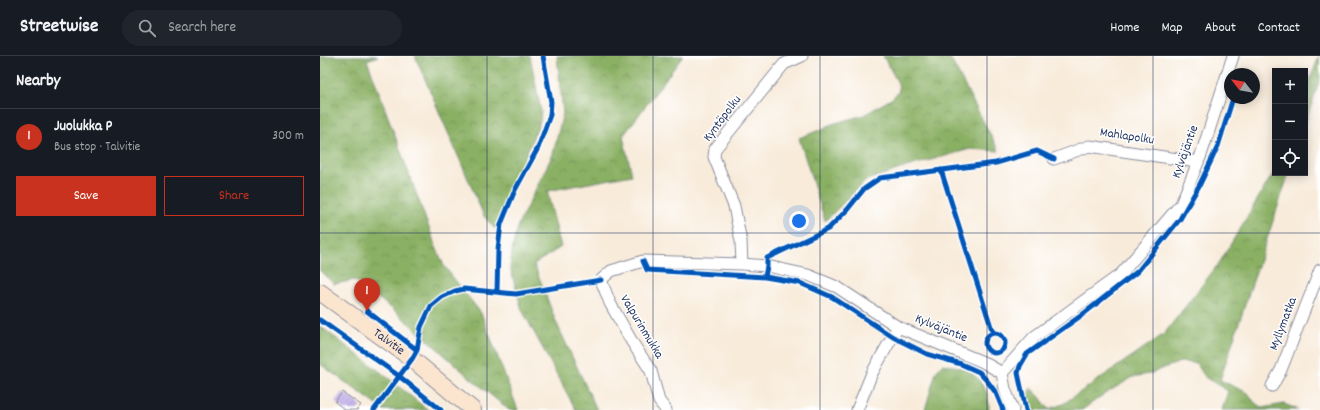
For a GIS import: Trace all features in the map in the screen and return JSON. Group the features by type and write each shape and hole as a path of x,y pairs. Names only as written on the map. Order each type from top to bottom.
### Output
{"street":[{"name":"Kyntöpolku","path":"742,264 741,241 734,206 714,157 716,149 784,64 802,56"},
{"name":"Kylväjäntie","path":"601,280 612,271 643,261 767,266 808,275 837,287 898,327 983,362 1002,373 1034,337 1121,274 1181,204 1198,162 1233,56"},
{"name":"Mahlapolku","path":"1054,159 1089,146 1198,162"},
{"name":"Myllymatka","path":"1272,386 1282,370 1319,273"},
{"name":"Valpurinmukka","path":"601,280 610,303 632,342 651,371 659,401 666,410"},
{"name":"Talvitie","path":"320,292 412,359 473,410"},
{"path":"857,410 872,373 898,327"},
{"path":"1002,373 1005,389 1013,410"}],"green space":[{"path":"378,56 367,60 436,247 444,266 481,313 518,410 509,410 468,376 395,311 355,280 334,284 320,271 320,57"},
{"path":"415,56 530,56 541,111 540,121 495,229 484,216"},
{"path":"557,56 683,56 623,136 632,175 547,191 561,247 534,264 556,322 597,410 576,410 522,310 510,267 518,225 553,154 563,113"},
{"path":"883,56 949,56 999,151 970,149 906,167 867,180 825,221 799,138 832,124 864,115 891,99 899,91 898,83"},
{"path":"1319,56 1320,79 1308,115 1308,85"},
{"path":"1272,175 1288,176 1220,380 1248,393 1254,402 1262,408 1284,404 1299,410 1222,410 1228,391 1206,378 1196,363 1180,362 1149,374 1133,377 1082,410 1033,410 1028,396 1031,388 1049,409 1063,404 1164,334 1220,262"},
{"path":"320,326 428,410 384,410 320,364"},
{"path":"942,364 956,367 973,374 985,390 988,397 989,410 925,410 936,372"}],"building":[{"path":"342,392 361,405 357,410 345,410 335,402"}],"cycle path":[{"path":"497,291 498,249 501,224 515,190 538,148 550,115 551,102 543,56"},
{"path":"1026,410 1018,373 1027,354 1082,315 1138,271 1180,219 1200,184 1218,146 1231,104"},
{"path":"765,277 767,258 828,229 847,210 864,189 880,178 996,163 1037,151 1054,159"},
{"path":"941,170 993,333"},
{"path":"643,261 647,270 765,277 800,283 832,297 893,337 927,354 961,364 979,372 996,393 1003,410"},
{"path":"374,410 412,359 417,350 421,327 431,306 442,297 464,289 516,294 601,280"},
{"path":"367,311 417,350"},
{"path":"320,320 399,376 441,410"},
{"path":"995,333 1002,336 1005,343 1002,350 995,353 988,350 985,343 988,336 995,333"}],"place":[{"name":"Juolukka P","path":"367,311"}]}
